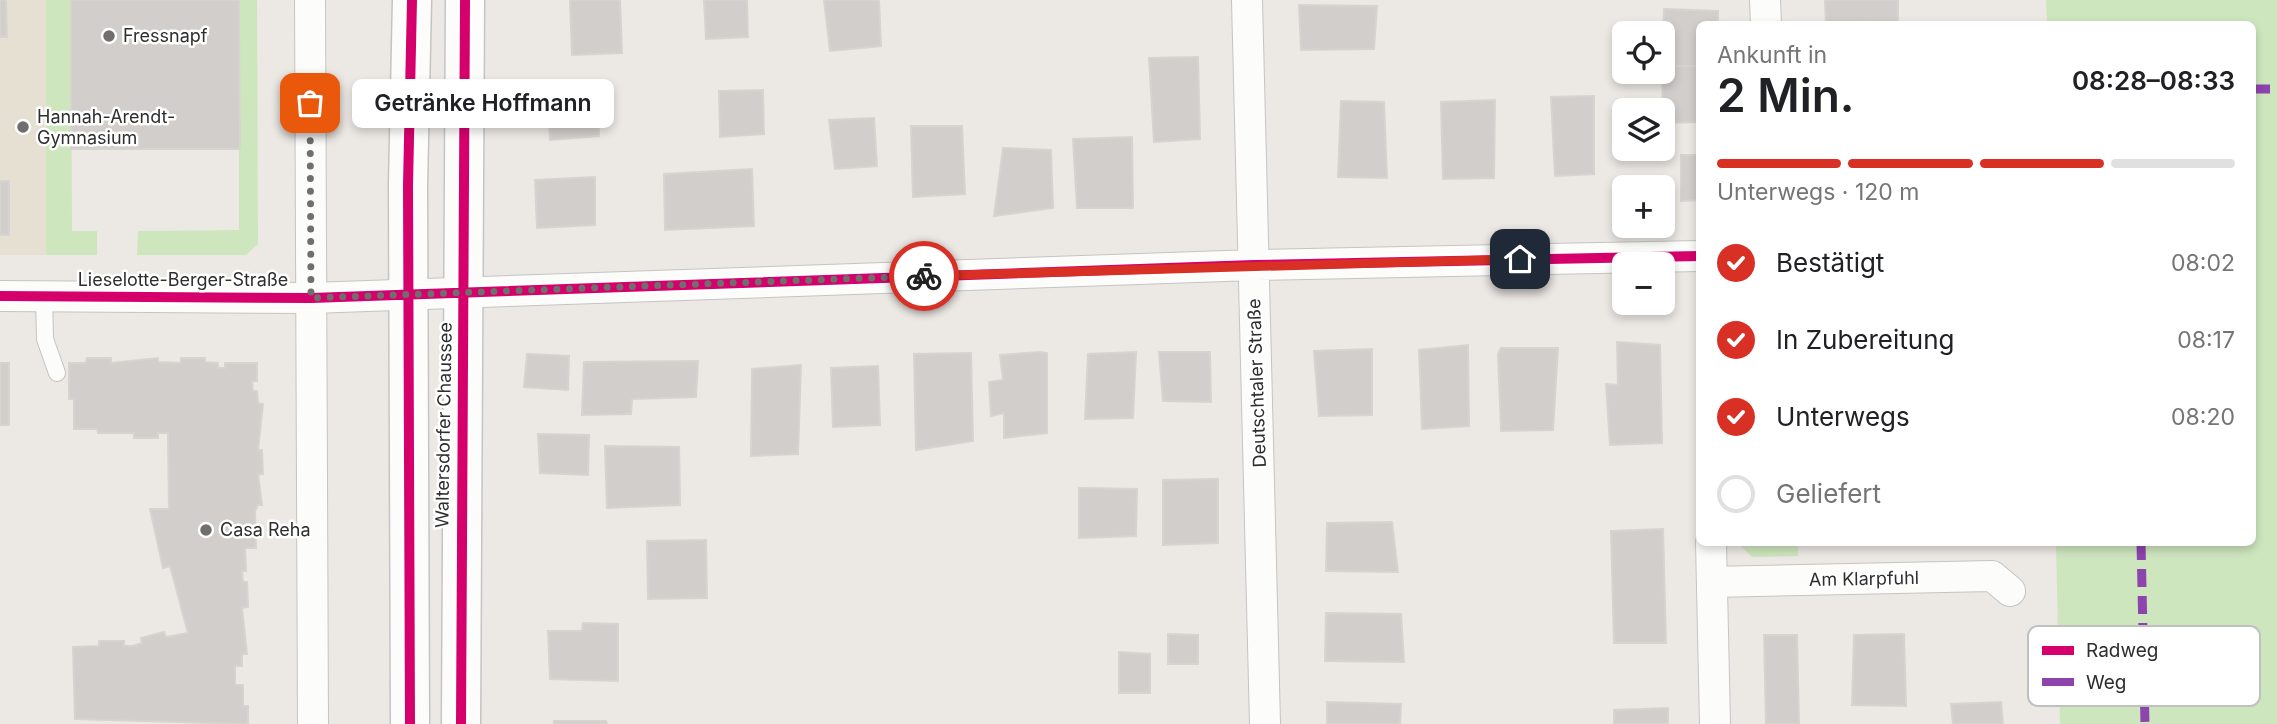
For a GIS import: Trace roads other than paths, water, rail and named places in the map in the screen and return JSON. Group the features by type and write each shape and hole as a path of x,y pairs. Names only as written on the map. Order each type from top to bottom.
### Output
{"main road":[{"name":"Waltersdorfer Chaussee","path":"410,724 409,294 412,0"},
{"name":"Waltersdorfer Chaussee","path":"461,724 460,443 464,292 465,0"}],"street":[{"path":"310,0 313,724"},
{"name":"Deutschtaler Straße","path":"1247,0 1265,724"},
{"path":"1765,0 1766,21"},
{"name":"Lieselotte-Berger-Straße","path":"0,296 311,298 1254,265 1696,256"},
{"path":"1711,546 1715,724"},
{"name":"Am Klarpfuhl","path":"1712,582 1993,576 2010,591"}],"lane":[{"path":"44,296 45,339 57,373"}],"place":[{"name":"Fressnapf","path":"109,36"},
{"name":"Getränke Hoffmann","path":"310,103"},
{"name":"Hannah-Arendt- Gymnasium","path":"23,127"},
{"name":"Casa Reha","path":"206,530"}]}
